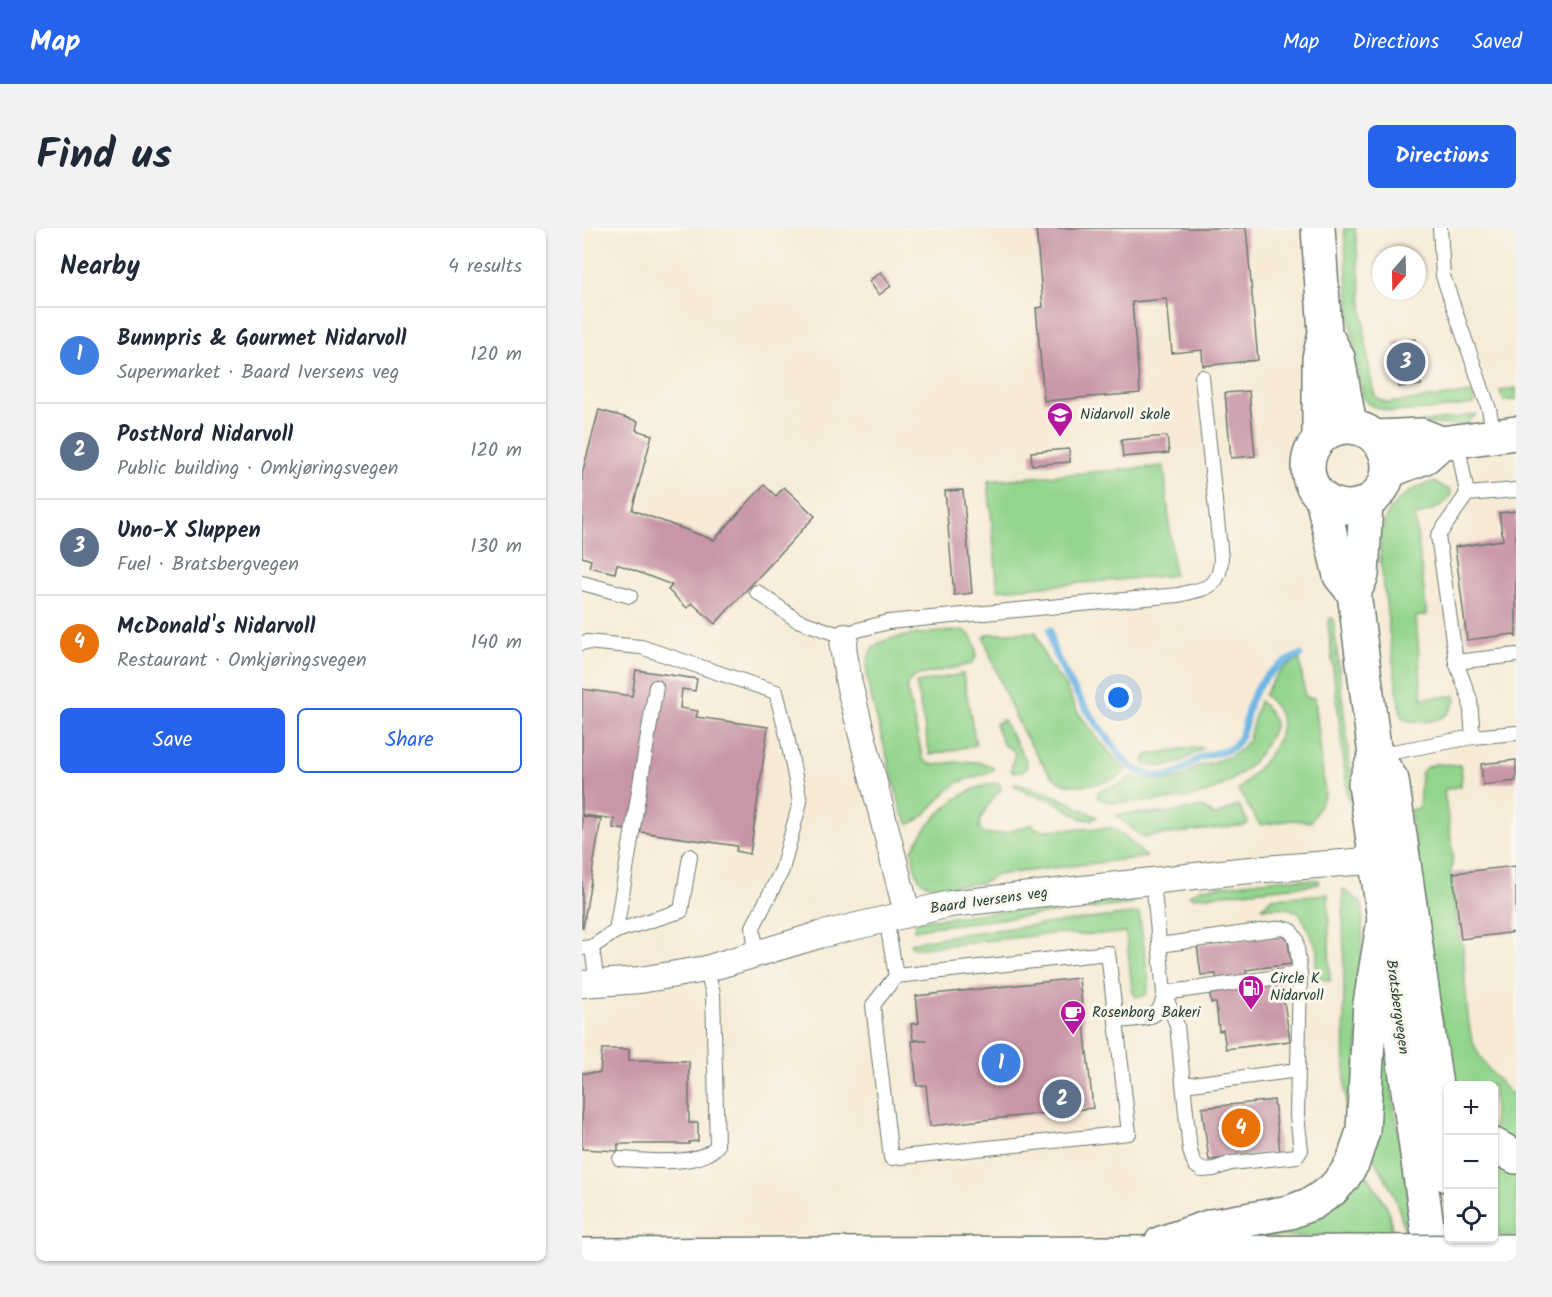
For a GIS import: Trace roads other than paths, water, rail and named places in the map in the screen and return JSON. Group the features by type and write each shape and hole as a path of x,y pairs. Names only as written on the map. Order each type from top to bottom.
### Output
{"main road":[{"path":"1318,228 1325,333 1319,358 1319,438"},
{"path":"1325,333 1338,358 1363,432 1385,448 1389,471 1385,484 1377,496 1366,504 1352,508 1334,505 1322,498 1313,487 1307,466 1310,452 1319,438 1337,428 1363,432 1421,435 1449,441 1505,434"},
{"path":"1389,471 1425,457 1449,441"},
{"name":"Bratsbergvegen","path":"1322,498 1340,576 1354,593"},
{"name":"Bratsbergvegen","path":"1366,504 1362,575 1354,593 1375,755 1392,780 1384,920 1432,1261"},
{"name":"Bratsbergvegen","path":"1389,860 1443,1098 1446,1135"},
{"path":"1136,1251 1211,1226 1290,1212 1313,1203 1332,1190 1353,1162 1359,1149 1365,1116 1370,1003 1384,920"},
{"path":"1498,1147 1516,1157"},
{"path":"1457,1243 1459,1261"},
{"path":"582,1255 1516,1251"}],"street":[{"path":"845,637 843,647 849,684 897,916"},
{"name":"Baard Iversens veg","path":"589,984 640,980 706,969 819,935 950,904 1250,870 1389,860"}],"lane":[{"path":"1440,228 1443,276 1490,410 1505,434"},
{"path":"757,592 797,620 845,637 854,631 888,622 1178,595 1208,587 1215,583 1221,570 1221,558 1202,377"},
{"path":"1449,441 1467,494"},
{"path":"1467,494 1516,490"},
{"path":"1467,494 1438,537 1456,662 1470,700 1473,737"},
{"path":"582,583 630,596"},
{"path":"582,643 640,647 776,692 800,802 782,870 753,927 756,955"},
{"path":"1456,662 1516,655"},
{"path":"616,930 656,687"},
{"path":"1375,755 1473,737 1516,733"},
{"path":"589,984 587,947 616,930 681,911 690,856"},
{"path":"1117,1021 1152,1016 1162,1008 1164,993 1154,881"},
{"path":"896,976 1108,953 1129,1133 891,1158 873,1005 896,976 897,916"},
{"path":"1160,945 1282,928 1290,930 1296,939 1300,974 1297,1116 1301,1150 1297,1156 1232,1163 1214,1169 1202,1170 1195,1165 1190,1151 1177,1025 1164,993"},
{"path":"620,1159 683,1161 711,1153 717,1146 713,993 706,969"},
{"path":"1164,993 1300,974"},
{"path":"1184,1084 1298,1070"}],"waterway":[{"path":"1050,630 1052,646 1072,686 1121,756 1138,771 1164,777 1176,774 1197,759 1230,749 1235,745 1242,733 1251,700 1260,684 1277,667 1300,655"}],"place":[{"name":"Uno-X Sluppen","path":"1406,362"},
{"name":"Nidarvoll skole","path":"1060,438"},
{"name":"Circle K Nidarvoll","path":"1251,1011"},
{"name":"Rosenborg Bakeri","path":"1073,1036"},
{"name":"Bunnpris & Gourmet Nidarvoll","path":"1001,1063"},
{"name":"PostNord Nidarvoll","path":"1062,1099"},
{"name":"McDonald's Nidarvoll","path":"1241,1128"}]}
